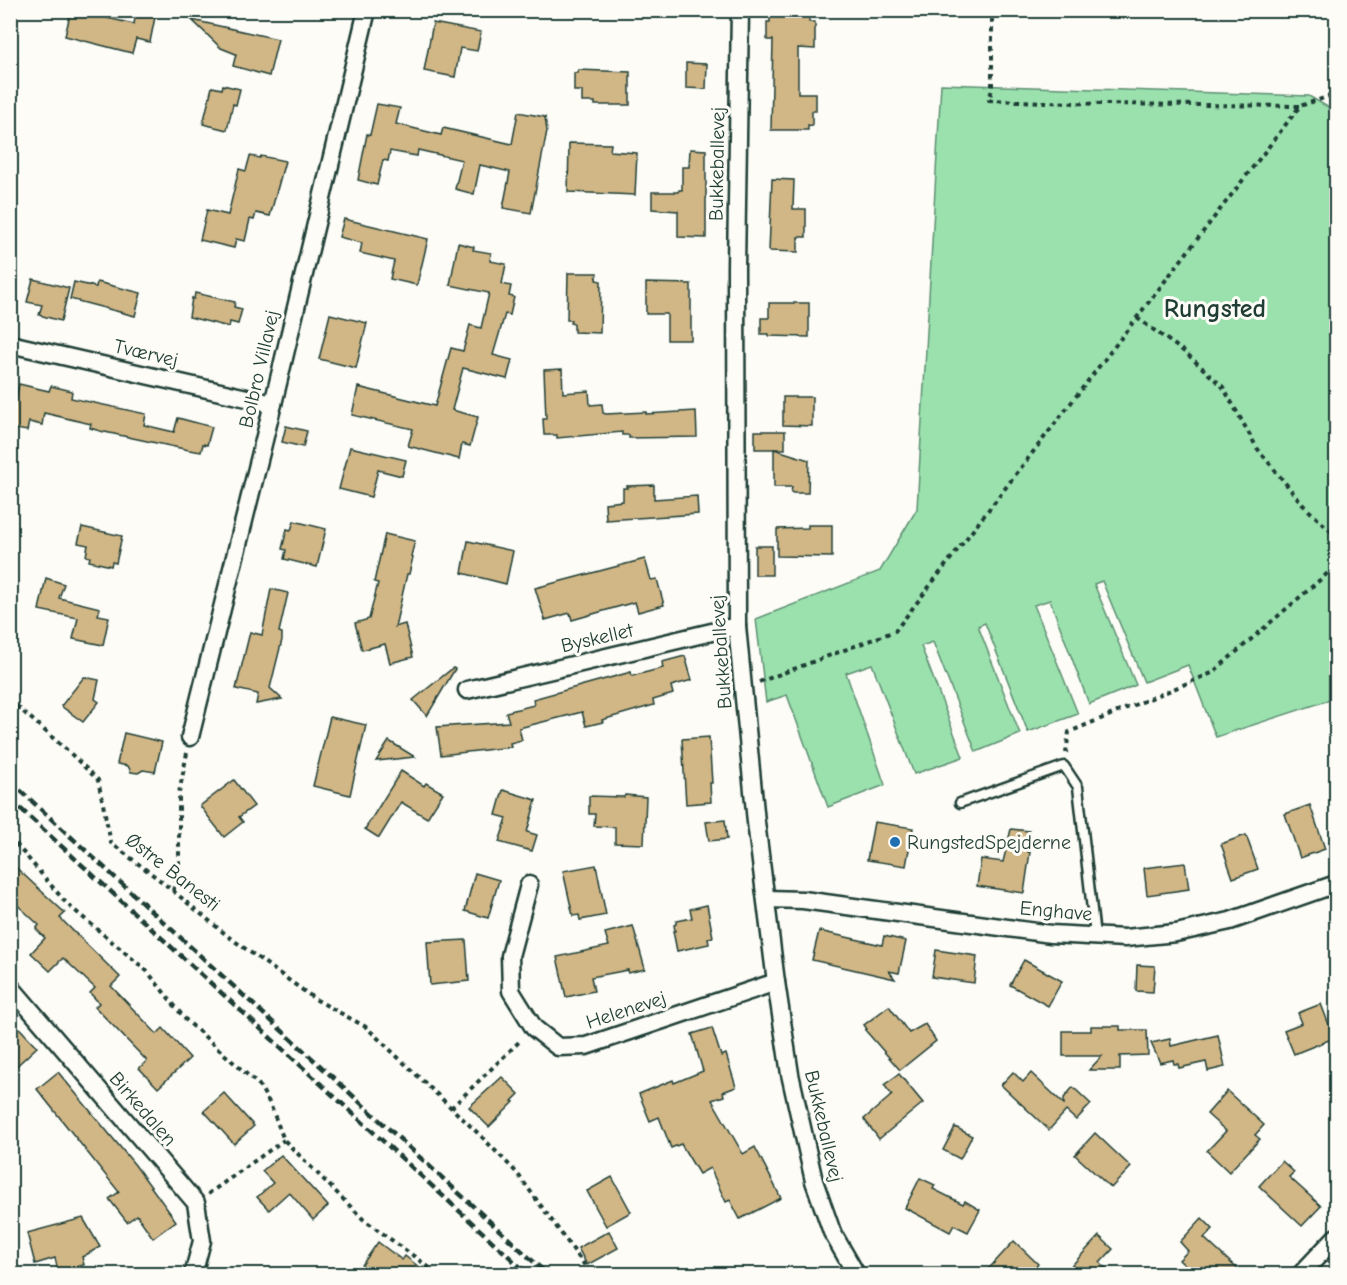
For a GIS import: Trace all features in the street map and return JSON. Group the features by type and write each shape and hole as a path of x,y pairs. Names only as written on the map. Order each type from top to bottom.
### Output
{"street":[{"name":"Bolbro Villavej","path":"190,737 273,404 367,10"},
{"name":"Bukkeballevej","path":"740,10 736,268 737,626 756,822 790,1074 814,1181 832,1232 856,1275"},
{"name":"Tværvej","path":"10,344 273,404"},
{"name":"Byskellet","path":"467,690 737,626"},
{"name":"Enghave","path":"767,899 803,900 1051,934 1125,938 1176,933 1230,921 1336,884"},
{"name":"Helenevej","path":"529,885 510,956 511,991 534,1028 558,1047 586,1046 776,981"},
{"name":"Birkedalen","path":"10,986 196,1203"},
{"path":"192,1275 202,1241 196,1203"},
{"path":"1301,1275 1336,1237"}],"lane":[{"path":"960,803 1064,766 1078,787 1095,936"}],"path":[{"path":"992,10 992,89 989,100 1102,104 1300,106 1336,94"},
{"path":"744,687 895,631 1300,106"},
{"path":"1137,318 1186,353 1223,387 1257,448 1303,505 1336,536"},
{"path":"1064,766 1069,732 1212,674 1336,566"},
{"name":"Østre Banesti","path":"10,700 98,780 111,843 230,937 315,999 366,1027 517,1173 591,1275"},
{"path":"173,891 179,866 178,793 190,737"},
{"path":"10,837 67,904 147,971 186,1020 259,1085 270,1104 284,1140 363,1219 438,1275"},
{"path":"451,1108 534,1028"},
{"path":"196,1203 284,1140"}],"green space":[{"path":"941,84 1309,96 1336,112 1336,698 1216,737 1188,665 1144,682 1102,581 1094,584 1136,685 1089,704 1050,600 1034,605 1078,714 1028,732 985,623 978,626 1020,734 976,752 933,642 921,646 963,757 914,774 872,664 846,673 885,785 828,807 787,695 766,702 756,619 880,571 917,509"}],"building":[{"path":"71,10 99,10 98,16 134,24 136,13 155,17 150,42 136,39 132,53 65,36"},
{"path":"770,10 809,10 809,22 815,22 815,49 798,48 798,93 816,93 816,111 812,111 812,126 808,125 808,130 771,130 773,40 767,40"},
{"path":"192,20 278,39 269,76 233,66 236,54 221,48"},
{"path":"433,23 481,32 477,51 460,48 455,77 424,71"},
{"path":"686,63 707,64 706,89 686,88"},
{"path":"578,70 630,72 630,105 595,105 595,102 582,102 582,91 574,91 574,73 578,73"},
{"path":"223,85 240,89 236,105 233,104 227,130 203,124 212,87 222,89"},
{"path":"377,104 400,108 396,124 441,135 443,128 512,144 518,112 545,117 547,131 531,213 503,208 510,172 480,165 474,194 455,189 462,160 418,150 417,156 390,151 388,161 383,160 377,185 358,180 367,134 370,135"},
{"path":"569,143 611,144 610,151 637,153 635,195 568,192"},
{"path":"690,149 706,150 706,238 678,237 678,211 652,209 652,192 682,190 682,167 689,167"},
{"path":"250,156 285,161 270,216 256,213 254,220 250,219 245,241 236,239 234,248 200,240 207,210 228,215 239,169 246,171"},
{"path":"772,179 794,180 793,209 806,209 806,237 798,237 798,252 769,251"},
{"path":"344,219 428,239 417,285 390,279 394,261 360,253 362,243 339,237"},
{"path":"458,243 474,247 473,250 491,253 490,261 506,264 502,284 511,286 509,296 514,297 510,315 505,314 493,355 512,360 507,379 463,368 452,410 478,417 470,446 462,444 459,459 408,446 413,429 352,415 358,387 435,406 451,348 463,351 470,325 481,328 489,293 450,285"},
{"path":"568,273 597,273 596,280 601,281 600,333 574,332 574,324 570,323 571,320 567,320"},
{"path":"33,279 69,288 61,321 39,315 42,305 27,302"},
{"path":"74,282 96,287 97,282 141,293 135,316 70,299"},
{"path":"646,283 691,284 691,340 667,340 667,314 646,314"},
{"path":"195,293 235,302 234,307 242,309 238,324 230,322 229,327 189,317"},
{"path":"769,303 809,303 809,337 761,334 761,318 769,318"},
{"path":"330,314 367,323 356,368 319,359"},
{"path":"562,369 563,393 589,391 590,405 602,404 603,413 606,414 696,411 697,437 629,438 629,435 622,435 622,432 557,438 557,435 544,435 543,419 546,419 544,370"},
{"path":"19,384 49,391 51,386 72,391 71,398 146,414 144,425 174,432 178,418 212,427 207,445 203,444 201,452 100,431 90,428 91,424 44,413 42,425 29,422 27,431 10,428"},
{"path":"783,397 812,397 812,426 783,425"},
{"path":"286,426 307,431 303,447 282,442"},
{"path":"755,431 785,431 785,449 755,449"},
{"path":"350,447 406,460 402,476 378,470 371,497 339,489"},
{"path":"774,449 809,460 808,493 791,493 792,487 774,487"},
{"path":"654,485 654,499 697,496 698,514 606,520 605,503 623,501 623,488"},
{"path":"294,521 326,529 317,567 284,559 286,550 282,549 287,529 291,530"},
{"path":"808,525 832,525 832,557 777,556 777,529 808,528"},
{"path":"82,527 122,536 116,563 112,562 111,566 89,561 90,557 86,556 88,545 78,543"},
{"path":"385,534 415,541 395,627 405,624 413,657 390,663 385,644 362,650 355,623 369,619 378,583 374,582"},
{"path":"468,541 513,551 506,584 462,573"},
{"path":"755,546 772,546 772,575 755,575"},
{"path":"645,559 651,580 657,579 664,605 638,612 635,602 572,620 570,613 545,620 535,588"},
{"path":"46,578 64,584 59,598 100,608 98,615 109,617 103,645 73,639 78,618 39,610"},
{"path":"271,589 288,593 279,632 282,633 282,640 270,688 282,699 256,704 258,694 236,689 250,632 262,635"},
{"path":"685,656 692,680 671,686 673,694 653,700 654,705 586,726 582,712 519,728 522,740 510,743 511,747 441,755 437,727 509,722 506,712 534,705 533,699 631,672 632,676 663,668 662,662"},
{"path":"453,668 455,669 427,716 413,700"},
{"path":"84,677 99,680 95,699 99,702 83,722 61,706"},
{"path":"330,717 366,725 350,795 313,786"},
{"path":"124,733 162,742 155,772 143,770 138,773 131,772 128,766 117,764"},
{"path":"709,737 711,802 686,804 682,739"},
{"path":"389,741 415,757 376,761"},
{"path":"401,771 424,786 426,783 443,793 427,818 401,802 379,838 365,829"},
{"path":"234,780 254,806 239,817 243,822 224,837 200,806"},
{"path":"503,790 536,800 527,832 537,835 532,851 499,842 507,818 496,815"},
{"path":"625,795 646,797 644,844 615,843 615,827 594,826 595,814 589,814 589,796 624,797"},
{"path":"1310,805 1325,849 1300,858 1285,814"},
{"path":"725,820 727,839 709,841 706,822"},
{"name":"RungstedSpejderne","path":"874,822 913,828 906,866 867,860"},
{"path":"1011,829 1029,831 1028,852 1030,852 1024,893 977,886 981,859 1003,862"},
{"path":"1246,835 1258,869 1233,878 1221,844"},
{"path":"10,862 65,913 60,918 120,977 111,986 157,1034 163,1028 190,1058 158,1088 139,1068 147,1061 95,1007 99,1003 90,993 95,988 63,958 50,971 31,953 45,938 36,929 39,925 10,898"},
{"path":"1185,863 1189,889 1147,895 1144,868"},
{"path":"596,865 606,915 580,920 579,915 573,916 563,871"},
{"path":"475,873 499,880 488,918 465,911"},
{"path":"707,905 713,937 708,938 709,944 677,951 673,931 675,931 676,921 692,918 690,909"},
{"path":"633,926 645,969 591,977 594,991 566,997 557,957 609,946 605,933"},
{"path":"819,931 882,945 884,936 906,941 899,973 889,971 895,979 812,960"},
{"path":"466,940 469,981 430,985 427,942"},
{"path":"936,950 977,956 974,983 932,977"},
{"path":"1024,960 1062,981 1048,1006 1010,985"},
{"path":"1137,965 1155,966 1153,992 1136,991"},
{"path":"1321,1004 1334,1038 1294,1054 1284,1030 1302,1023 1298,1013"},
{"path":"889,1006 909,1033 925,1024 936,1041 900,1070 865,1030 867,1029 864,1025"},
{"path":"10,1018 37,1047 10,1072"},
{"path":"1091,1026 1120,1026 1120,1030 1147,1030 1148,1055 1120,1056 1120,1070 1089,1070 1102,1056 1063,1056 1063,1031 1091,1031"},
{"path":"712,1028 721,1056 726,1054 736,1087 723,1092 724,1096 712,1100 743,1154 755,1147 781,1198 740,1219 730,1200 726,1202 710,1168 699,1174 681,1144 671,1148 659,1117 650,1121 639,1094 703,1071 692,1034"},
{"path":"1218,1035 1225,1067 1208,1071 1206,1062 1179,1068 1173,1060 1160,1063 1151,1043 1170,1039 1171,1046"},
{"path":"58,1072 135,1165 176,1221 153,1238 137,1215 127,1222 109,1199 119,1192 37,1089"},
{"path":"1013,1072 1023,1082 1031,1073 1064,1104 1064,1098 1073,1087 1091,1104 1076,1120 1066,1111 1049,1130 1001,1085"},
{"path":"899,1074 923,1103 879,1139 864,1119 892,1095 884,1085"},
{"path":"502,1077 519,1094 489,1127 469,1107"},
{"path":"1227,1091 1264,1125 1255,1135 1260,1139 1229,1172 1207,1151 1226,1131 1207,1114"},
{"path":"224,1093 254,1126 234,1144 204,1111"},
{"path":"955,1127 972,1136 960,1159 943,1150"},
{"path":"1095,1133 1131,1167 1111,1188 1075,1155"},
{"path":"281,1155 328,1206 313,1220 289,1192 269,1210 257,1197 273,1183 262,1171"},
{"path":"1282,1161 1294,1172 1289,1177 1321,1206 1302,1226 1259,1186"},
{"path":"612,1177 631,1212 606,1226 587,1191"},
{"path":"920,1178 935,1185 933,1189 963,1204 965,1201 980,1210 968,1232 954,1225 950,1232 905,1208"},
{"path":"83,1218 100,1247 82,1257 84,1265 58,1271 55,1258 35,1264 27,1233"},
{"path":"1202,1218 1213,1229 1204,1238 1244,1275 1195,1275 1179,1260 1188,1251 1180,1242"},
{"path":"609,1231 618,1248 587,1265 578,1248"},
{"path":"1099,1236 1113,1249 1100,1263 1113,1275 1063,1275"},
{"path":"1014,1241 1038,1264 1029,1275 983,1275"},
{"path":"378,1242 402,1260 405,1256 429,1275 355,1275"}],"railway":[{"path":"10,781 547,1274"},
{"path":"10,799 528,1274"}],"place":[{"name":"RungstedSpejderne","path":"895,842"}],"district":[{"name":"Rungsted","path":"1215,309"}]}
